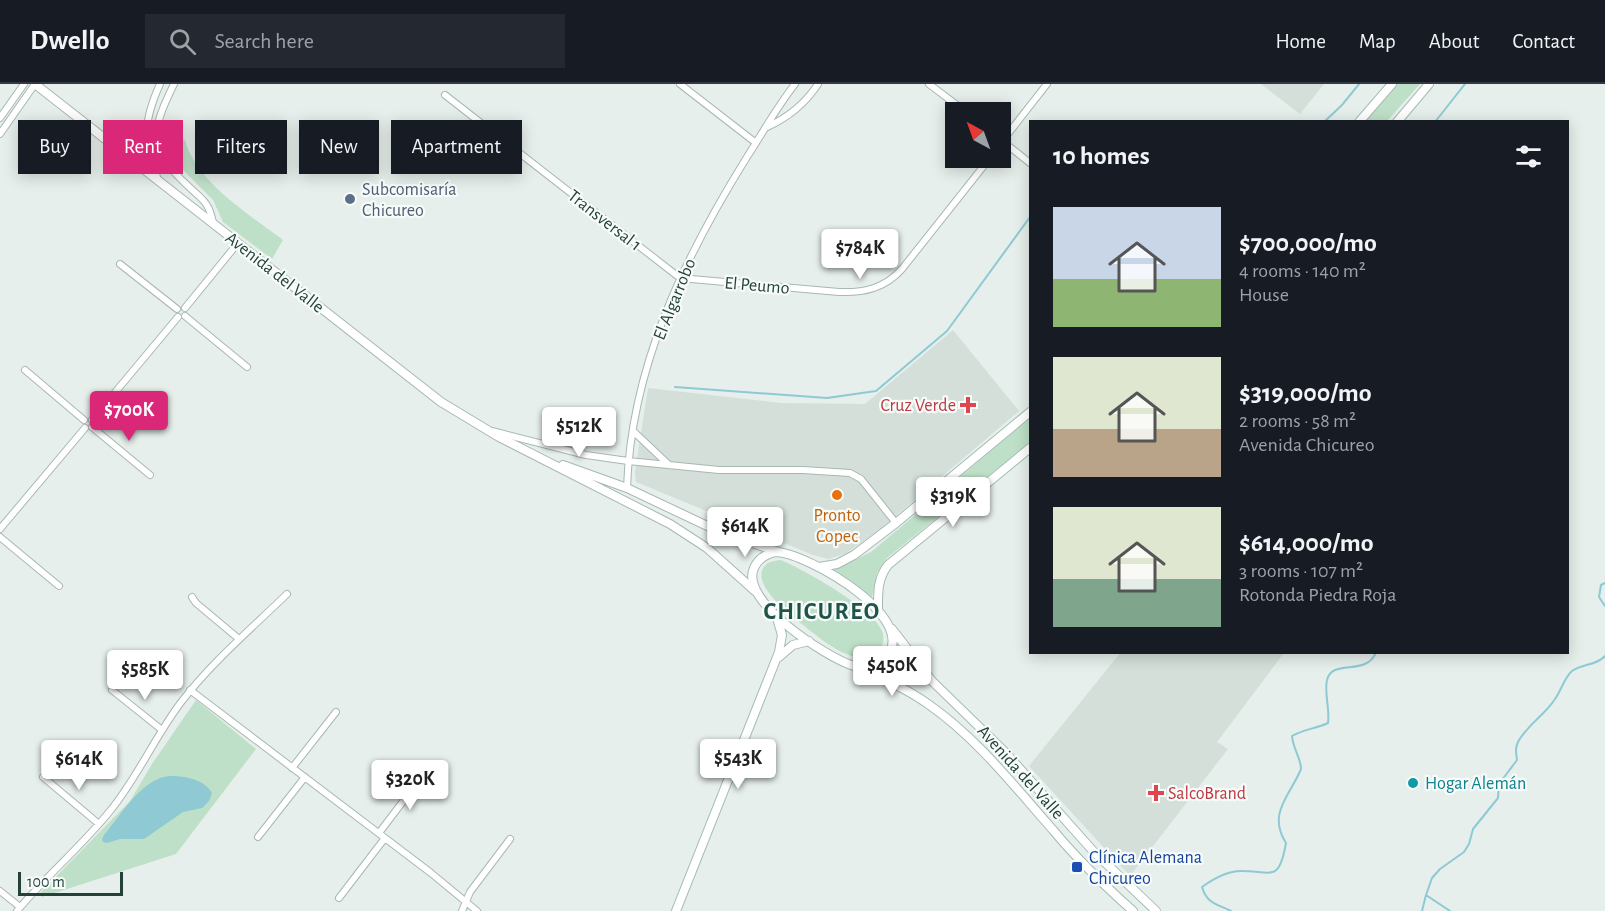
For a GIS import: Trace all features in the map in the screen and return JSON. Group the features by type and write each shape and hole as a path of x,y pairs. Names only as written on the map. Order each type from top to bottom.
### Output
{"main road":[{"path":"1361,120 1392,84"},
{"path":"1399,120 1429,84"},
{"path":"819,567 847,560 896,523 1029,413"},
{"path":"878,611 879,584 882,573 888,565 1029,449"},
{"path":"755,591 752,578 756,565 766,555 779,552"},
{"name":"Avenida del Valle","path":"779,552 819,567 853,590 878,611 932,681 1005,752 1093,851 1156,911"},
{"name":"Avenida del Valle","path":"755,591 774,612 809,641 837,659 887,680 916,696 951,722 999,769 1083,863 1133,911"},
{"path":"676,911 776,660 782,635 774,612"},
{"path":"854,666 873,666 885,657 893,643 892,629"},
{"path":"776,660 790,647 799,642 809,641"}],"street":[{"path":"0,118 24,84"},
{"path":"0,134 35,84"},
{"name":"Avenida del Valle","path":"35,84 420,386 485,429 678,529 718,557 755,591"},
{"path":"159,181 148,148 146,127 149,111 160,84"},
{"path":"174,84 158,119 156,133 158,144 164,159 174,172 208,205 213,223"},
{"path":"680,84 756,143"},
{"name":"El Algarrobo","path":"627,488 628,461 643,376 680,278 724,196 780,104 795,84"},
{"path":"767,127 795,112 810,97 818,84"},
{"path":"929,84 953,102"},
{"path":"1011,129 1047,84"},
{"name":"Transversal 1","path":"445,95 680,278"},
{"path":"1011,149 1029,162"},
{"name":"El Peumo","path":"680,278 839,292 857,292 876,288 903,269 982,168"},
{"path":"59,586 0,537 0,530 90,425 238,243"},
{"path":"120,264 180,312 186,311 186,316 247,367"},
{"path":"25,370 84,420 89,418 90,425 150,475"},
{"path":"485,429 586,455 628,461 719,470 803,470 850,473 861,479 896,523"},
{"path":"633,430 670,466"},
{"name":"Avenida del Valle","path":"522,449 627,488 720,532 779,552"},
{"path":"0,891 18,909 99,824 136,774 162,730 190,690 208,669 287,594"},
{"path":"192,597 196,603 239,639"},
{"path":"112,690 162,730"},
{"path":"190,690 379,833 477,911"},
{"path":"292,768 336,712"},
{"path":"379,833 423,775"},
{"path":"43,777 99,824"},
{"path":"258,837 305,777"},
{"path":"339,898 385,838"},
{"path":"462,911 470,892 510,839"}],"shaded area":[{"path":"1261,84 1324,84 1300,114"},
{"path":"953,330 1019,411 884,526 845,554 828,559 813,555 636,482 635,472 648,388 781,403 865,404"},
{"path":"1119,654 1283,654 1217,742 1228,749 1130,876 1029,766"}],"green space":[{"path":"1396,84 1420,84 1388,120 1366,120"},
{"path":"183,140 185,140 195,162 195,174 204,174 225,196 283,240 272,259 223,222 213,200 183,170"},
{"path":"1029,419 1029,443 887,558 877,573 872,597 833,570 871,552"},
{"path":"781,560 821,581 866,612 882,631 883,639 879,650 869,657 849,655 827,644 781,606 767,590 761,574 767,564"},
{"path":"196,700 256,749 176,854 42,897 40,893 130,801 152,764"}],"water":[{"path":"170,776 188,778 204,784 212,793 209,801 202,808 183,812 144,839 103,842 104,835 141,790 160,778"}],"waterway":[{"path":"1326,120 1359,84"},
{"path":"1437,120 1465,84"},
{"path":"675,387 827,398 876,391 947,331 1029,218"},
{"path":"1605,583 1601,585 1599,597 1605,606"},
{"path":"1231,911 1210,900 1202,887 1230,872 1267,873 1277,869 1286,843 1281,832 1279,814 1301,769 1292,736 1328,723 1326,685 1330,674 1342,668 1365,664 1375,654"},
{"path":"1426,895 1432,878 1440,869 1464,852 1473,829 1498,798 1499,784 1517,760 1516,746 1522,736 1551,705 1572,671 1605,656"},
{"path":"1422,911 1426,895 1450,911"}],"place":[{"name":"Subcomisaría Chicureo","path":"350,199"},
{"name":"Cruz Verde","path":"968,405"},
{"name":"Pronto Copec","path":"837,495"},
{"name":"Hogar Alemán","path":"1413,783"},
{"name":"SalcoBrand","path":"1156,793"},
{"name":"Clínica Alemana Chicureo","path":"1077,867"}],"district":[{"name":"CHICUREO","path":"822,611"}]}
